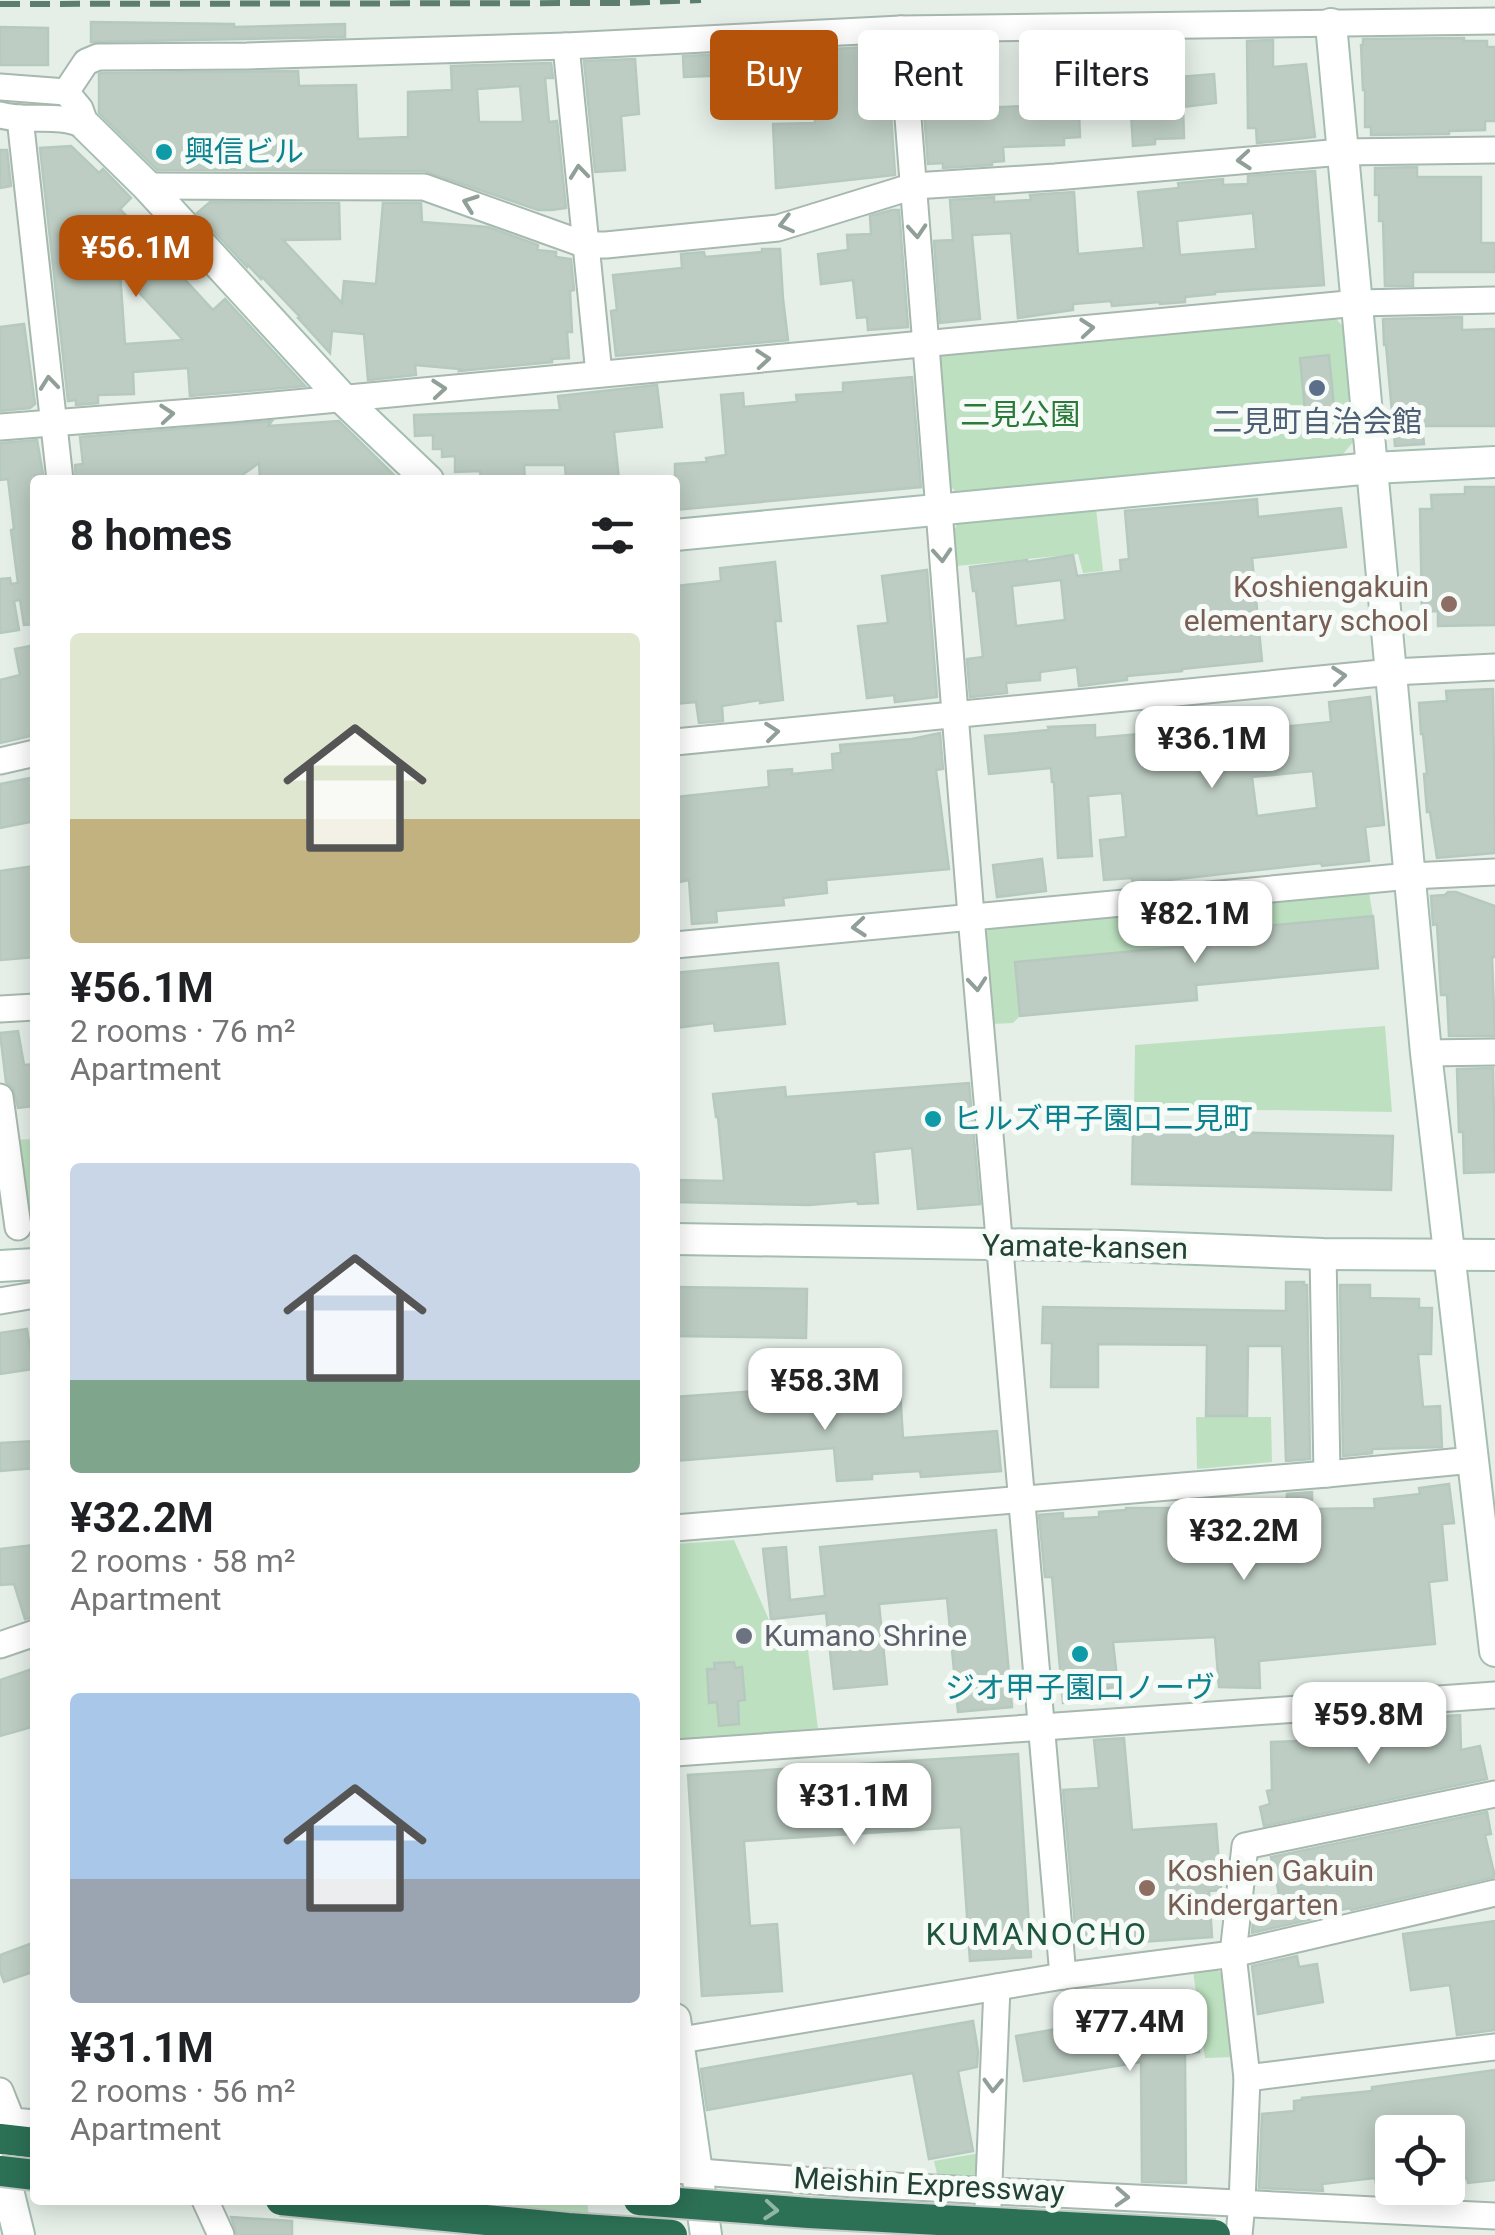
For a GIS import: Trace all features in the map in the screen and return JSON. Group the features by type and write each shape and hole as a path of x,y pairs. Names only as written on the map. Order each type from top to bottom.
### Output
{"highway":[{"path":"0,2139 30,2142"},
{"path":"0,2170 30,2173"},
{"name":"Meishin Expressway","path":"680,2203 1215,2235"},
{"path":"332,2205 672,2235"}],"street":[{"path":"901,30 1495,21"},
{"path":"1331,24 1426,1053 1495,1652"},
{"path":"59,475 10,116 72,120 86,62 98,57 566,46 858,32"},
{"path":"566,46 598,374"},
{"path":"0,87 77,109 342,398 423,475"},
{"path":"908,120 970,916 1063,1976"},
{"path":"148,186 424,187 586,244 606,245 778,228 914,186 1342,152 1495,150"},
{"path":"0,427 1358,303 1495,300"},
{"path":"680,536 1372,468 1495,462"},
{"path":"680,741 1392,672 1495,668"},
{"path":"0,761 30,755"},
{"path":"680,944 1410,876 1495,872"},
{"path":"0,1010 30,1007"},
{"path":"1426,1053 1495,1052"},
{"path":"0,1097 18,1228"},
{"name":"Yamate-kansen","path":"680,1240 1495,1255"},
{"path":"1323,1254 1327,1474"},
{"path":"0,1266 30,1264"},
{"path":"0,1301 30,1296"},
{"path":"680,1528 1473,1460"},
{"path":"2,1640 30,1634"},
{"path":"680,1753 1495,1695"},
{"path":"1239,2235 1247,2078 1233,1954 1245,1846 1495,1794"},
{"path":"680,2033 1233,1954 1495,1893"},
{"path":"987,2235 996,1987"},
{"path":"1247,2078 1495,2047"},
{"path":"0,2091 12,2121 30,2122"},
{"path":"680,2095 685,2171 706,2235"},
{"path":"0,2157 19,2235"},
{"path":"685,2171 854,2184 1495,2216"},
{"path":"1353,2209 1495,2200"},
{"path":"207,2205 221,2235"},
{"path":"384,2235 390,2205"},
{"path":"497,2205 510,2235"}],"green space":[{"name":"二見公園","path":"1332,315 1343,326 1354,441 1343,454 956,492 948,484 936,360 944,351"},
{"path":"1096,508 1103,571 1083,573 1078,554 956,566 952,535 957,524 975,518"},
{"path":"1368,887 1373,916 1200,932 1200,945 1015,963 1020,1016 1013,1023 992,1024 985,934 992,925"},
{"path":"1385,1026 1392,1112 1134,1108 1135,1045"},
{"path":"30,1139 30,1206 26,1205 14,1140"},
{"path":"1196,1417 1271,1417 1272,1462 1197,1469"},
{"name":"Kumano Shrine","path":"734,1540 773,1629 805,1625 818,1729 680,1740 680,1544"},
{"path":"1217,1969 1225,1978 1234,2057 1205,2058 1193,1971"},
{"path":"980,2153 976,2175 971,2178 938,2178 934,2161"},
{"path":"515,2205 588,2205 591,2235 522,2235"}],"building":[{"path":"91,22 234,27 345,24 345,37 91,42"},
{"path":"0,27 48,28 48,65 0,65"},
{"path":"1363,39 1487,41 1487,47 1495,47 1495,121 1485,121 1485,130 1371,135 1371,127 1365,127"},
{"path":"1273,40 1273,67 1306,64 1315,137 1257,143 1256,128 1248,128 1247,41"},
{"path":"858,48 858,120 891,120 895,175 776,188 773,124 838,120 838,49"},
{"path":"710,55 710,76 684,77 683,56"},
{"path":"635,59 639,114 621,116 625,170 595,172 584,61"},
{"path":"551,63 553,78 545,78 549,122 557,121 566,208 538,210 425,171 157,170 99,113 101,73 298,71 299,86 356,85 358,139 408,137 408,92 452,90 451,66","holes":["520,86 523,122 479,122 477,89"]},
{"path":"1214,74 1216,103 1185,107 1185,76"},
{"path":"1019,106 1019,120 1079,120 1080,137 1064,138 1064,145 1003,147 1004,161 992,165 943,168 943,163 928,164 925,120 999,120 999,107"},
{"path":"1131,120 1183,120 1184,138 1155,139 1155,144 1133,146"},
{"path":"71,146 99,173 103,169 131,198 120,209 213,310 225,299 305,386 190,396 188,368 133,372 134,394 98,395 98,403 76,405 76,400 68,401 40,148","holes":["120,272 183,340 125,344"]},
{"path":"0,150 7,150 11,186 0,188"},
{"path":"1417,167 1417,177 1481,177 1481,243 1495,243 1495,272 1413,272 1413,286 1385,286 1383,221 1379,221 1379,195 1375,195 1375,168"},
{"path":"1315,171 1324,285 1215,292 1185,297 1185,302 1160,304 1073,304 1073,310 1018,318 1011,233 972,235 980,319 940,323 934,241 953,240 950,200 1031,200 1030,195 1074,192 1078,254 1144,248 1138,192 1223,179 1223,185 1248,184 1248,176","holes":["1253,213 1256,249 1180,255 1177,221"]},
{"path":"210,202 339,203 340,239 283,240 342,303 344,281 376,284 383,203 421,203 422,222 488,227 538,245 537,250 556,252 556,257 571,259 574,290 570,291 569,358 459,371 415,365 416,375 368,380 364,334 332,331 330,353 262,277 247,267 197,213"},
{"path":"899,210 908,327 868,330 867,317 857,318 853,280 821,284 818,254 848,250 847,235 871,234 870,216"},
{"path":"780,249 788,340 616,356 611,311 617,310 613,275 682,268 681,254 704,252 705,257"},
{"path":"1462,317 1462,330 1495,329 1495,426 1422,426 1424,444 1395,446 1383,319"},
{"path":"24,324 35,404 0,411 0,327"},
{"name":"二見町自治会館","path":"1329,355 1335,418 1306,421 1300,358"},
{"path":"912,377 921,487 680,510 680,475 675,475 675,464 707,462 706,458 726,455 721,395 743,393 744,407 797,402 796,395 843,392 843,383"},
{"path":"657,385 662,427 614,432 618,475 566,475 565,465 524,465 525,475 455,472 455,456 442,457 442,449 433,449 433,435 415,436 414,415 560,410 558,396"},
{"path":"272,421 268,426 339,421 394,475 260,475 259,463 242,475 76,475 75,465 83,464 80,437"},
{"path":"37,440 43,474 30,475 30,624 24,625 20,600 14,601 19,630 0,633 0,579 10,578 11,584 18,583 8,479 0,480 0,443"},
{"path":"1465,487 1495,487 1495,625 1438,626 1438,611 1422,612 1420,509 1432,509 1431,495 1465,494"},
{"path":"1257,499 1258,517 1341,508 1346,547 1252,558 1262,661 1127,676 1127,680 1079,686 1077,667 1040,672 1040,680 1006,683 1007,693 970,697 967,659 983,657 970,567 1073,555 1077,576 1121,571 1120,560 1129,559 1125,511","holes":["1061,580 1065,620 1016,626 1012,586"]},
{"path":"775,562 781,621 775,621 783,700 722,706 723,721 699,723 696,702 680,704 680,585 721,581 720,568"},
{"path":"927,570 937,697 895,702 894,695 867,698 858,626 888,623 882,576"},
{"path":"30,646 30,736 0,743 0,680 20,675 15,649"},
{"path":"1493,689 1495,853 1437,858 1427,812 1419,703 1447,701 1446,691"},
{"path":"1370,697 1384,825 1365,827 1369,861 1133,884 1132,878 1104,880 1100,840 1126,837 1122,793 1088,796 1092,856 1058,858 1051,768 989,774 985,736 1095,725 1095,738 1162,732 1160,712 1242,708 1243,716 1271,713 1272,728 1331,722 1329,702","holes":["1313,771 1317,808 1257,816 1252,777"]},
{"path":"940,733 943,769 936,770 949,869 826,880 827,893 783,898 784,905 716,911 717,922 692,924 689,880 680,882 680,796 769,787 768,771 792,769 792,774 833,770 832,754 841,753 840,745"},
{"path":"30,778 30,822 0,828 0,784"},
{"path":"1042,859 1046,891 997,897 993,865"},
{"path":"30,867 30,957 0,960 0,871"},
{"path":"1448,892 1495,906 1495,1036 1449,1036 1447,995 1441,995 1437,924 1433,925 1431,896"},
{"path":"1373,916 1378,968 1196,985 1197,1000 1020,1016 1015,962 1200,945 1199,932"},
{"path":"778,963 785,1024 715,1031 714,1023 680,1027 680,973"},
{"path":"18,1031 24,1065 30,1064 30,1107 18,1108 13,1088 6,1082 0,1033"},
{"path":"1493,1068 1495,1172 1464,1173 1457,1069"},
{"path":"969,1083 980,1204 918,1209 912,1148 874,1152 878,1203 680,1202 680,1180 724,1181 713,1094 785,1087 786,1097"},
{"path":"1133,1130 1393,1136 1391,1190 1132,1184"},
{"path":"1286,1282 1307,1285 1310,1459 1286,1461 1282,1346 1248,1346 1247,1416 1206,1416 1207,1345 1098,1344 1098,1387 1051,1387 1052,1343 1042,1343 1043,1307 1286,1311"},
{"path":"1340,1285 1370,1285 1370,1298 1419,1299 1419,1308 1432,1308 1431,1354 1418,1354 1423,1407 1440,1406 1442,1447 1372,1449 1372,1453 1343,1456"},
{"path":"680,1287 807,1289 806,1338 680,1336"},
{"path":"27,1329 30,1369 0,1374 0,1333"},
{"path":"812,1387 813,1397 900,1391 903,1438 997,1431 1001,1471 921,1477 920,1471 837,1481 834,1448 680,1461 680,1397"},
{"path":"30,1441 30,1468 0,1471 0,1443"},
{"path":"1449,1484 1454,1523 1442,1524 1447,1580 1429,1582 1435,1644 1259,1661 1260,1688 1219,1687 1215,1637 1113,1642 1118,1687 1108,1688 1108,1699 1063,1703 1052,1577 1045,1577 1039,1515 1063,1513 1063,1519 1099,1517 1099,1512 1182,1508 1182,1502 1200,1501 1201,1516 1286,1510 1287,1494 1312,1492 1312,1509 1375,1508 1374,1499 1420,1494 1419,1488"},
{"path":"996,1530 1012,1707 958,1712 947,1598 879,1604 887,1684 834,1689 826,1613 771,1619 763,1549 786,1547 790,1600 825,1596 820,1547"},
{"path":"30,1546 30,1618 25,1619 14,1584 0,1585 0,1549"},
{"path":"734,1662 735,1668 742,1667 745,1700 738,1701 739,1724 719,1726 717,1702 709,1703 707,1669 715,1669 714,1663"},
{"path":"30,1670 30,1727 0,1736 0,1680"},
{"path":"1460,1715 1461,1750 1480,1746 1487,1779 1264,1826 1260,1807 1270,1804 1267,1791 1272,1790 1271,1742 1329,1740 1329,1727"},
{"path":"1124,1738 1132,1830 1216,1824 1221,1890 1209,1891 1212,1937 1112,1944 1112,1938 1091,1939 1075,1925 1063,1790 1099,1788 1094,1740"},
{"path":"1018,1754 1031,1957 970,1961 961,1827 744,1841 750,1926 777,1924 782,1991 702,1996 688,1775"},
{"path":"1487,1812 1491,1834 1485,1835 1495,1877 1311,1916 1312,1919 1252,1933 1254,1911 1273,1906 1270,1897 1279,1894 1271,1857"},
{"path":"1495,1921 1495,2030 1457,2035 1450,1985 1411,1990 1403,1934"},
{"path":"30,1944 30,1973 4,1982 0,1955"},
{"path":"1297,1956 1299,1967 1317,1964 1323,2002 1258,2014 1252,1966"},
{"path":"1191,2006 1199,2052 1185,2054 1186,2183 1142,2182 1141,2062 1024,2081 1016,2036"},
{"path":"973,2021 977,2067 958,2071 973,2151 929,2159 913,2073 707,2110 701,2069"},
{"path":"1495,2070 1495,2180 1468,2183 1465,2178 1465,2115 1375,2115 1375,2178 1322,2184 1323,2191 1259,2188 1262,2114 1294,2111 1294,2101 1302,2098 1372,2091 1372,2087"},
{"path":"231,2217 292,2221 292,2235 237,2235"}],"railway":[{"path":"0,4 701,0"}],"place":[{"name":"興信ビル","path":"164,152"},
{"name":"二見町自治会館","path":"1317,388"},
{"name":"Koshiengakuin elementary school","path":"1449,604"},
{"name":"ヒルズ甲子園口二見町","path":"933,1119"},
{"name":"Kumano Shrine","path":"744,1636"},
{"name":"ジオ甲子園口ノーヴ","path":"1080,1654"},
{"name":"Koshien Gakuin Kindergarten","path":"1147,1888"}],"district":[{"name":"KUMANOCHO","path":"1037,1934"}]}
